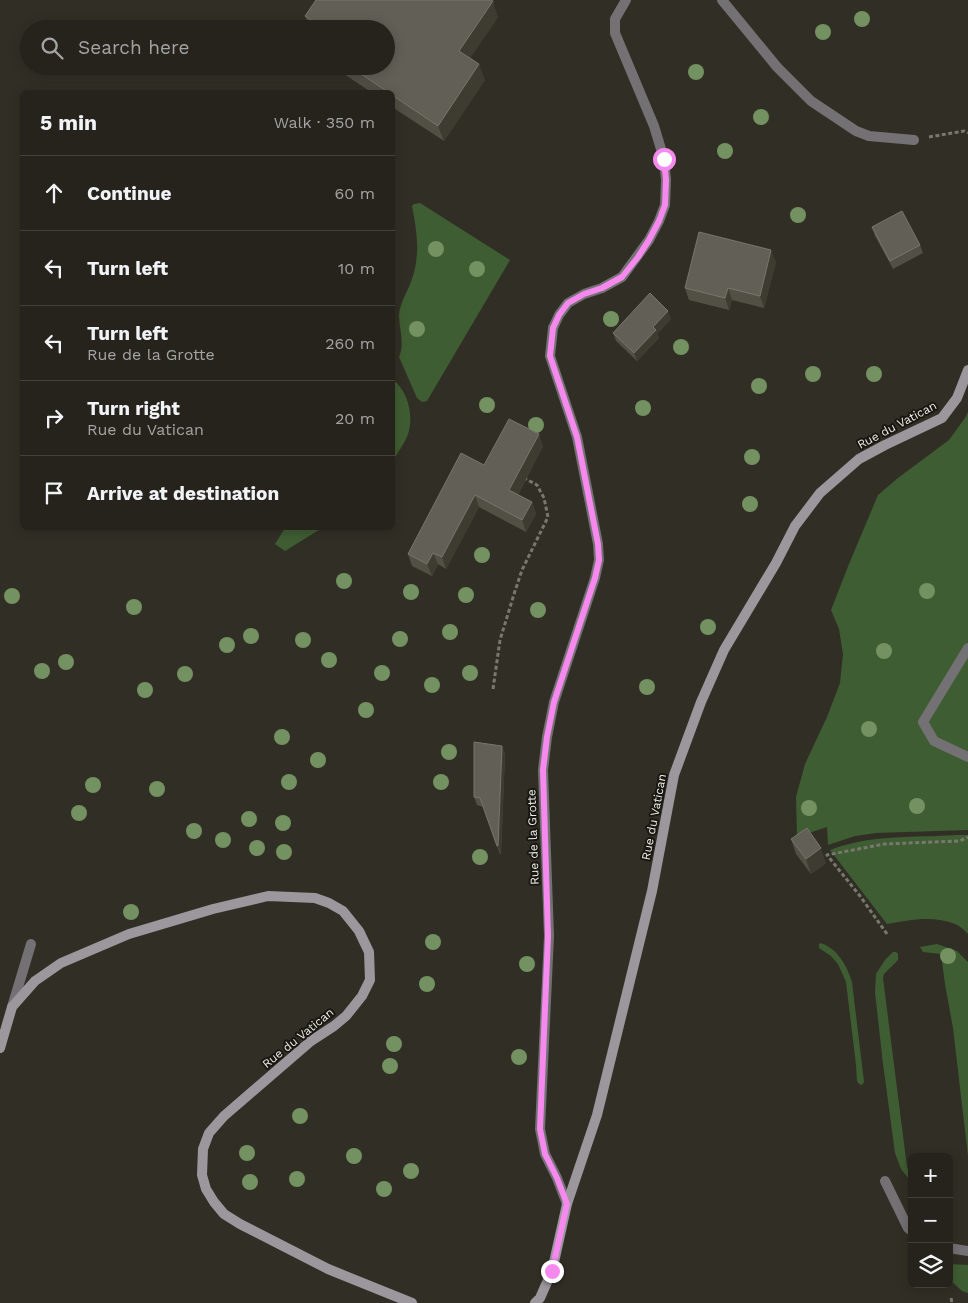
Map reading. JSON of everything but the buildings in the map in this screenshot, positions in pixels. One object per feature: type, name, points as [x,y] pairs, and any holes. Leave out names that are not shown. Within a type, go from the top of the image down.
[{"type":"street","name":"Rue de la Grotte","points":[[567,1204],[545,1154],[540,1129],[548,936],[543,770],[554,702],[595,578],[599,560],[598,544],[577,437],[550,356],[553,328],[559,315],[568,303],[622,277],[649,240],[665,205],[666,180],[664,159],[654,126],[615,33],[615,19],[626,0]]},
{"type":"street","points":[[722,0],[777,68],[811,101],[856,131],[869,136],[914,140]]},
{"type":"street","name":"Rue du Vatican","points":[[535,1303],[540,1298],[552,1271],[567,1204],[597,1115],[652,891],[674,775],[701,702],[724,650],[776,563],[795,526],[820,493],[860,459],[942,418],[950,410],[957,398],[968,370]]},
{"type":"street","points":[[968,648],[923,722],[934,741],[968,757]]},
{"type":"street","name":"Rue du Vatican","points":[[0,1048],[12,1007],[35,981],[61,963],[129,934],[213,909],[268,896],[315,898],[343,911],[359,931],[368,952],[370,980],[362,996],[346,1016],[311,1041],[224,1116],[209,1133],[203,1149],[202,1175],[206,1189],[214,1202],[224,1214],[240,1224],[328,1269],[412,1303]]},
{"type":"street","points":[[12,1007],[31,944]]},
{"type":"street","points":[[885,1180],[908,1228]]},
{"type":"street","points":[[953,1248],[968,1250]]},
{"type":"path","points":[[914,140],[964,131],[968,133]]},
{"type":"path","points":[[492,689],[500,640],[515,591],[522,570],[548,517],[544,498],[538,485],[526,479]]},
{"type":"path","points":[[886,934],[860,896],[827,855],[884,844],[960,841],[968,837]]},
{"type":"path","points":[[951,1298],[952,1303]]},
{"type":"green space","points":[[420,203],[510,260],[427,401],[422,402],[417,398],[399,357],[402,341],[399,315],[414,272],[417,253],[417,235],[412,206]]},
{"type":"green space","points":[[395,382],[403,390],[410,412],[410,427],[407,437],[395,458]]},
{"type":"green space","points":[[968,412],[968,830],[876,833],[855,836],[828,845],[827,827],[797,837],[796,797],[805,764],[827,717],[840,683],[843,654],[839,629],[831,610],[849,564],[878,495],[949,440]]},
{"type":"green space","points":[[284,530],[319,530],[285,551],[275,544]]},
{"type":"green space","points":[[968,835],[968,934],[962,928],[947,921],[930,919],[887,924],[830,850],[861,841],[877,839]]},
{"type":"green space","points":[[821,943],[832,949],[841,959],[852,982],[864,1082],[862,1085],[857,1081],[846,982],[838,964],[831,956],[819,948]]},
{"type":"green space","points":[[937,944],[957,951],[968,962],[968,1156],[953,1028],[941,954],[923,952],[920,947]]},
{"type":"green space","points":[[893,952],[898,954],[898,960],[884,974],[883,978],[908,1178],[901,1169],[895,1153],[875,992],[876,974]]},
{"type":"green space","points":[[953,1264],[968,1265],[968,1293],[962,1291],[953,1283]]},
{"type":"route","points":[[552,1271],[567,1204],[545,1154],[540,1129],[548,936],[543,770],[554,702],[595,578],[599,560],[598,544],[577,437],[550,356],[553,328],[559,315],[568,303],[622,277],[649,240],[665,205],[666,180],[664,159]]}]
